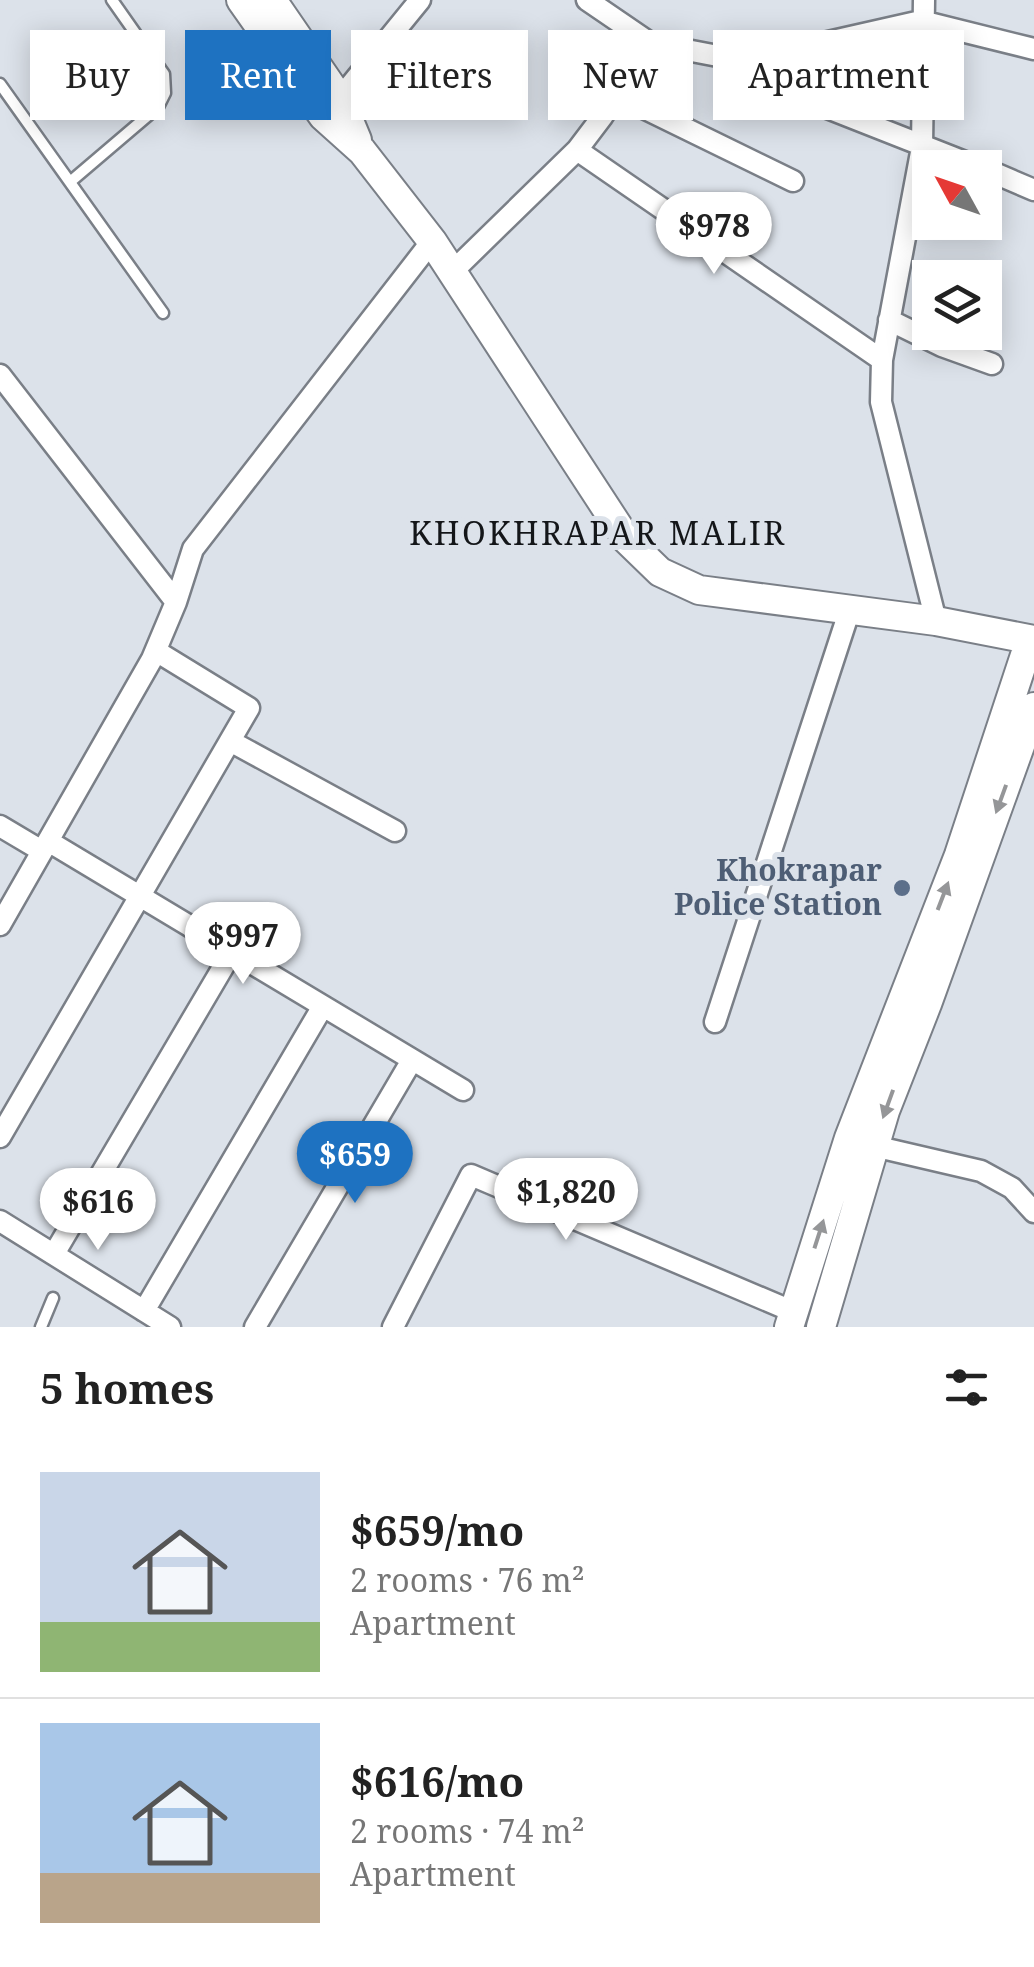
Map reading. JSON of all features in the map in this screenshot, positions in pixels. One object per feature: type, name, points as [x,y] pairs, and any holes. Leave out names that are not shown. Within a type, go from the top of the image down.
[{"type":"street","points":[[241,0],[266,30]]},
{"type":"street","points":[[272,0],[288,30]]},
{"type":"street","points":[[420,0],[331,108],[453,271],[626,540],[660,572],[699,590],[1033,637],[958,855],[938,941]]},
{"type":"street","points":[[587,0],[631,30]]},
{"type":"street","points":[[922,11],[922,147],[882,360],[881,402],[936,622]]},
{"type":"street","points":[[854,30],[922,11],[1034,50]]},
{"type":"street","points":[[453,271],[576,150],[598,120]]},
{"type":"street","points":[[668,120],[793,181]]},
{"type":"street","points":[[856,120],[931,150]]},
{"type":"street","points":[[576,150],[882,360]]},
{"type":"street","points":[[1002,176],[1034,190]]},
{"type":"street","points":[[0,924],[156,651],[193,549],[432,241]]},
{"type":"street","points":[[890,320],[942,346],[992,364]]},
{"type":"street","points":[[0,376],[176,602]]},
{"type":"street","points":[[715,1022],[849,612]]},
{"type":"street","points":[[0,1137],[250,708],[156,651]]},
{"type":"street","points":[[393,1327],[471,1176],[792,1320],[805,1276],[1034,708]]},
{"type":"street","points":[[230,741],[395,831]]},
{"type":"street","points":[[0,826],[140,896],[463,1090]]},
{"type":"street","points":[[54,1254],[232,952]]},
{"type":"street","points":[[144,1310],[324,1006]]},
{"type":"street","points":[[255,1327],[412,1060]]},
{"type":"street","points":[[861,1143],[981,1170],[1012,1188],[1034,1212]]},
{"type":"street","points":[[821,1327],[834,1284],[861,1143]]},
{"type":"street","points":[[0,1221],[170,1327]]},
{"type":"street","points":[[805,1276],[834,1284]]},
{"type":"lane","points":[[70,182],[158,107],[165,92],[164,74],[112,0]]},
{"type":"lane","points":[[0,84],[163,313]]},
{"type":"lane","points":[[40,1327],[53,1298]]},
{"type":"place","name":"Khokrapar Police Station","points":[[902,888]]},
{"type":"district","name":"KHOKHRAPAR MALIR","points":[[598,534]]}]
